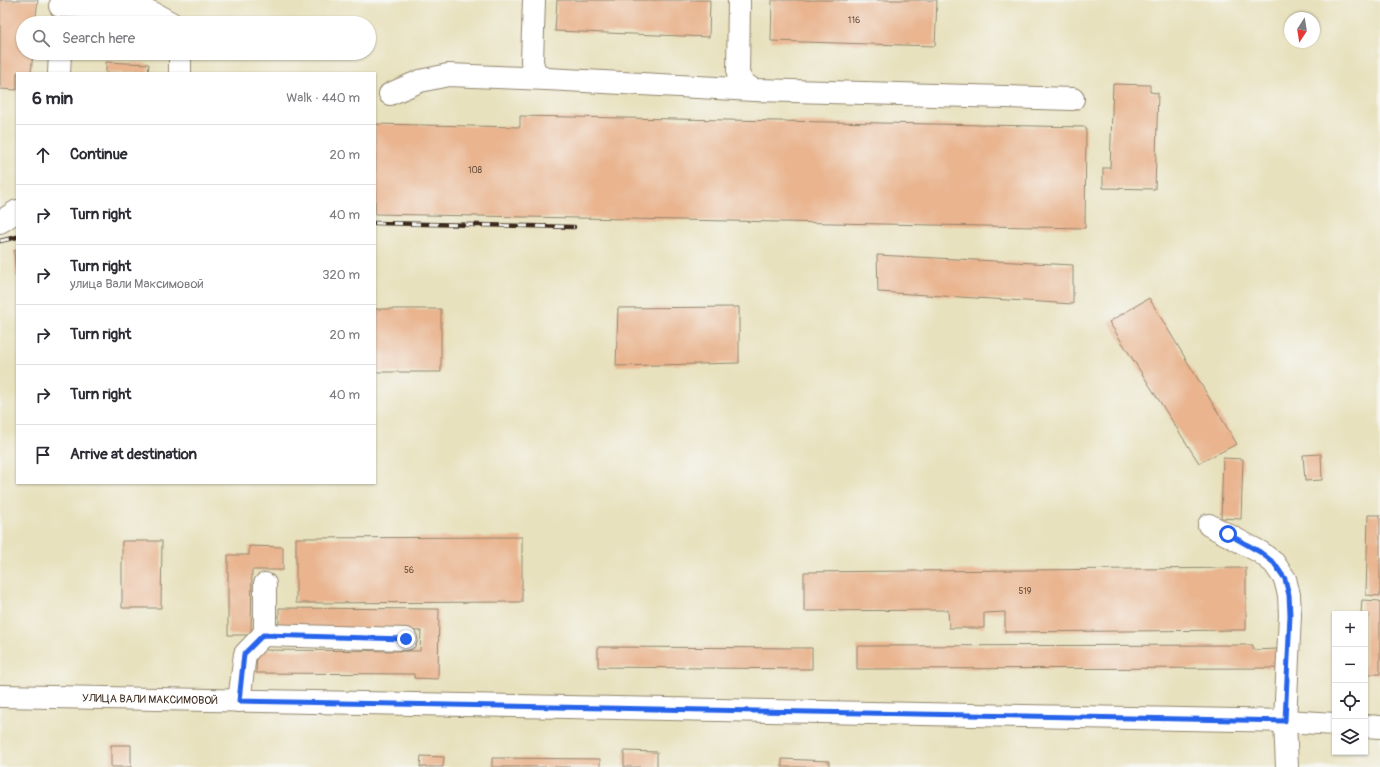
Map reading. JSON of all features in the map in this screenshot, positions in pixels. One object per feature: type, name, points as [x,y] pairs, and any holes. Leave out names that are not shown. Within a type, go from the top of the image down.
[{"type":"street","points":[[534,0],[532,61],[534,70],[539,77],[547,79]]},
{"type":"street","points":[[739,0],[738,74],[743,83],[754,90]]},
{"type":"street","points":[[60,10],[137,9],[151,12],[158,16]]},
{"type":"street","points":[[59,72],[60,60]]},
{"type":"street","points":[[180,60],[180,72]]},
{"type":"street","points":[[390,94],[420,81],[448,75],[754,90],[1073,99]]},
{"type":"street","points":[[0,222],[16,212]]},
{"type":"street","points":[[1209,525],[1260,552],[1274,563],[1285,579],[1289,595],[1290,615],[1285,721],[1287,767]]},
{"type":"street","points":[[239,701],[244,654],[263,635],[265,630],[265,584]]},
{"type":"street","points":[[263,635],[406,639]]},
{"type":"street","name":"УЛИЦА ВАЛИ МАКСИМОВОЙ","points":[[0,696],[1285,721],[1332,724]]},
{"type":"street","points":[[1368,726],[1380,726]]},
{"type":"building","points":[[0,0],[38,0],[36,16],[16,16],[16,60],[32,60],[31,72],[16,72],[16,90],[0,89]]},
{"type":"building","points":[[557,0],[710,0],[709,37],[555,31]]},
{"type":"building","points":[[772,0],[937,0],[935,46],[771,41]]},
{"type":"building","points":[[106,62],[149,64],[148,72],[106,72]]},
{"type":"building","points":[[1113,84],[1150,85],[1150,92],[1158,93],[1155,189],[1103,188],[1103,168],[1110,168]]},
{"type":"building","points":[[520,116],[1086,127],[1085,228],[376,214],[376,124],[520,127]]},
{"type":"building","points":[[16,250],[16,277],[14,251]]},
{"type":"building","points":[[877,255],[1073,265],[1073,304],[878,292]]},
{"type":"building","points":[[1149,298],[1237,444],[1199,463],[1109,322]]},
{"type":"building","points":[[739,307],[739,363],[616,366],[618,308]]},
{"type":"building","points":[[376,309],[441,309],[441,372],[376,372]]},
{"type":"building","points":[[1321,454],[1322,480],[1305,481],[1303,455]]},
{"type":"building","points":[[1223,458],[1243,459],[1241,519],[1221,518]]},
{"type":"building","points":[[1368,515],[1380,515],[1380,596],[1366,595]]},
{"type":"building","points":[[522,537],[522,602],[296,603],[296,538]]},
{"type":"building","points":[[122,541],[162,541],[161,608],[122,608]]},
{"type":"building","points":[[249,546],[283,547],[283,570],[252,570],[251,635],[228,635],[228,555],[249,555]]},
{"type":"building","points":[[1246,568],[1246,630],[1005,632],[1005,612],[984,613],[984,628],[949,628],[948,610],[804,611],[804,572]]},
{"type":"building","points":[[1362,600],[1380,601],[1380,674],[1368,674],[1368,611],[1361,611]]},
{"type":"building","points":[[279,608],[439,609],[438,679],[414,678],[414,674],[256,673],[257,650],[420,651],[421,631],[279,630]]},
{"type":"building","points":[[1253,645],[1253,650],[1277,649],[1277,668],[857,669],[857,646]]},
{"type":"building","points":[[598,647],[812,648],[812,669],[598,667]]},
{"type":"building","points":[[111,745],[131,745],[131,767],[111,767]]},
{"type":"building","points":[[624,751],[657,752],[657,767],[624,767]]},
{"type":"building","points":[[421,756],[444,757],[443,767],[420,767]]},
{"type":"building","points":[[492,758],[600,759],[600,767],[492,767]]},
{"type":"building","points":[[782,759],[829,761],[829,767],[782,767]]},
{"type":"railway","points":[[376,223],[574,227]]},
{"type":"railway","points":[[0,241],[16,237]]},
{"type":"route","points":[[406,639],[263,635],[244,654],[239,701],[1285,721],[1290,615],[1289,595],[1285,579],[1274,563],[1260,552],[1228,534]]}]
